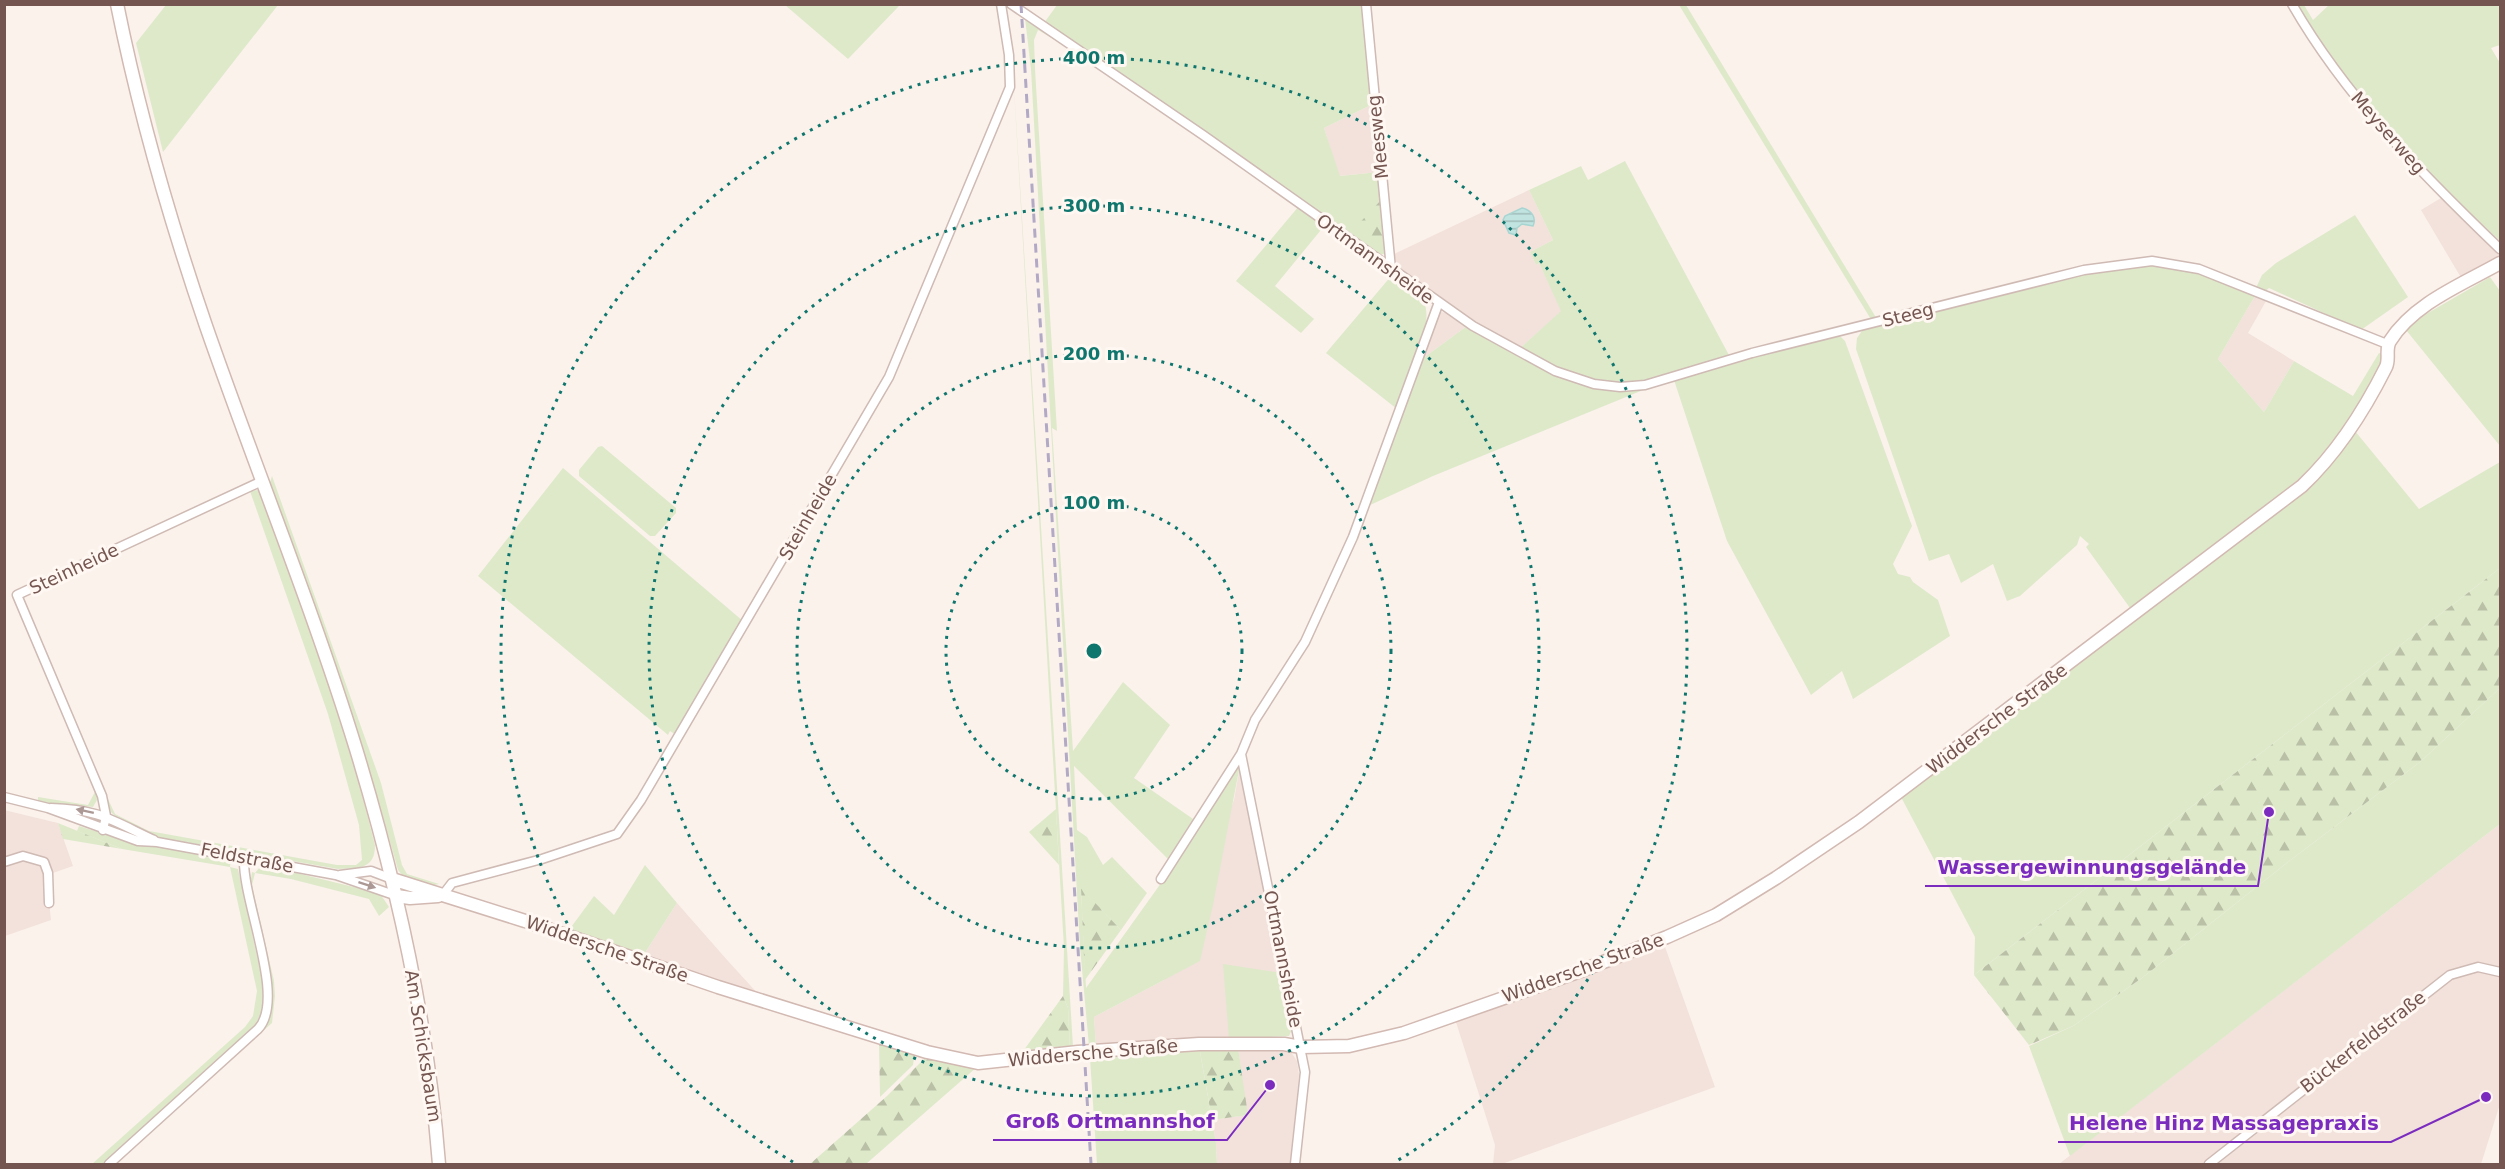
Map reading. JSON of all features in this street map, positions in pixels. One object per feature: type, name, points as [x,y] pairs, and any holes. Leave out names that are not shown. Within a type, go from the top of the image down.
[{"type":"street","name":"Am Schicksbaum","points":[[117,4],[143,118],[205,324],[330,668],[356,749],[397,896],[432,1085],[439,1164]]},
{"type":"street","name":"Steinheide","points":[[442,896],[452,883],[542,859],[617,834],[641,800],[889,377],[1010,87],[1009,55],[1001,4]]},
{"type":"street","name":"Ortmannsheide","points":[[1011,4],[1203,135],[1439,302],[1353,537],[1305,642],[1255,720],[1241,754],[1161,879]]},
{"type":"street","name":"Meesweg","points":[[1366,4],[1391,269]]},
{"type":"street","name":"Meyserweg","points":[[2292,4],[2306,29],[2350,90],[2423,175],[2500,249]]},
{"type":"street","name":"Steeg","points":[[1439,302],[1473,326],[1555,371],[1594,384],[1620,387],[1645,385],[1752,353],[2084,270],[2152,261],[2199,269],[2387,344]]},
{"type":"street","points":[[2387,344],[2401,326],[2436,298],[2500,263]]},
{"type":"street","name":"Widdersche Straße","points":[[392,879],[525,921],[718,987],[927,1052],[975,1062],[1198,1044],[1349,1046],[1404,1033],[1567,975],[1667,937],[1716,915],[1859,822],[2302,486],[2328,461],[2358,419],[2388,364],[2387,344]]},
{"type":"street","name":"Steinheide","points":[[103,830],[106,816],[102,796],[17,595],[262,481]]},
{"type":"street","name":"Ortmannsheide","points":[[1241,754],[1305,1072],[1295,1164]]},
{"type":"street","name":"Feldstraße","points":[[4,797],[48,808],[138,841],[157,842],[336,875],[397,896]]},
{"type":"street","name":"Feldstraße","points":[[48,808],[83,809],[106,816],[157,842]]},
{"type":"street","points":[[4,862],[23,856],[44,862],[48,873],[49,903]]},
{"type":"street","points":[[109,1164],[258,1029],[265,1019],[268,1011],[268,987],[246,887],[244,858]]},
{"type":"street","name":"Feldstraße","points":[[336,875],[372,872],[392,879]]},
{"type":"street","points":[[397,896],[410,898],[442,896]]},
{"type":"street","name":"Bückerfeldstraße","points":[[2209,1164],[2450,975],[2478,967],[2500,972]]},
{"type":"shaded area","points":[[1371,105],[1379,172],[1339,176],[1324,128]]},
{"type":"shaded area","points":[[1529,190],[1553,240],[1530,252],[1536,265],[1539,263],[1562,311],[1519,349],[1495,336],[1398,268],[1394,254]]},
{"type":"shaded area","points":[[2441,198],[2500,256],[2500,259],[2463,281],[2421,210]]},
{"type":"shaded area","points":[[2255,296],[2266,301],[2248,333],[2294,361],[2264,412],[2218,359]]},
{"type":"shaded area","points":[[1440,312],[1449,313],[1467,326],[1422,359],[1435,319]]},
{"type":"shaded area","points":[[1241,760],[1282,973],[1229,1039],[1171,1039],[1096,1046],[1094,1017],[1164,980],[1234,800]]},
{"type":"shaded area","points":[[4,810],[58,823],[73,866],[50,874],[45,860],[23,855],[5,861]]},
{"type":"shaded area","points":[[2500,824],[2500,1104],[2481,1164],[2059,1164]]},
{"type":"shaded area","points":[[23,858],[40,862],[47,883],[51,920],[5,936],[4,864]]},
{"type":"shaded area","points":[[677,903],[728,961],[760,996],[643,956]]},
{"type":"shaded area","points":[[1664,944],[1715,1087],[1502,1164],[1493,1164],[1495,1145],[1455,1019]]},
{"type":"shaded area","points":[[1238,1047],[1289,1049],[1297,1061],[1299,1075],[1290,1164],[1217,1164],[1212,1120],[1247,1115]]},
{"type":"green space","points":[[166,5],[278,5],[163,152],[136,43]]},
{"type":"green space","points":[[785,5],[900,5],[848,59]]},
{"type":"green space","points":[[1057,5],[1363,5],[1371,105],[1324,128],[1340,176],[1379,172],[1382,199],[1379,255],[1044,23]]},
{"type":"green space","points":[[1679,5],[1686,5],[1877,319],[1872,321]]},
{"type":"green space","points":[[2295,5],[2304,5],[2313,20],[2329,5],[2500,5],[2500,45],[2491,48],[2500,63],[2500,241],[2421,168],[2352,87]]},
{"type":"green space","points":[[1025,18],[1077,53],[1038,30],[1034,40],[1035,69],[1057,431],[1052,428],[1073,751],[1123,682],[1170,725],[1134,778],[1196,821],[1170,861],[1074,766],[1077,830],[1087,837],[1103,865],[1112,857],[1147,893],[1121,930],[1081,889],[1086,988],[1174,865],[1241,760],[1200,961],[1094,1017],[1096,1046],[1089,1046],[1080,947],[1031,69]]},
{"type":"green space","points":[[1013,71],[1073,1047],[1070,1048],[1068,1008],[1063,996],[1064,948]]},
{"type":"green space","points":[[1625,161],[1730,357],[1661,379],[1618,384],[1580,377],[1519,349],[1561,311],[1539,263],[1536,265],[1530,252],[1553,240],[1529,190],[1581,166],[1588,180]]},
{"type":"green space","points":[[1382,199],[1387,248],[1384,254],[1379,255],[1350,233]]},
{"type":"green space","points":[[1299,206],[1325,225],[1275,286],[1314,319],[1301,333],[1236,281]]},
{"type":"green space","points":[[2355,215],[2408,297],[2361,330],[2269,288],[2262,294],[2255,290],[2262,275],[2276,263]]},
{"type":"green space","points":[[2152,265],[2195,271],[2255,296],[2218,359],[2264,412],[2294,361],[2353,396],[2379,353],[2386,356],[2343,433],[2312,468],[2269,504],[2130,608],[2086,547],[2089,544],[2080,536],[2077,545],[2020,596],[2007,601],[1993,564],[1961,583],[1949,554],[1929,561],[1856,349],[1857,338],[1864,328],[2083,274]]},
{"type":"green space","points":[[1392,275],[1416,291],[1426,308],[1424,337],[1414,369],[1397,409],[1326,353]]},
{"type":"green space","points":[[2490,277],[2500,291],[2500,446],[2406,330],[2421,317]]},
{"type":"green space","points":[[1467,326],[1561,377],[1648,388],[1433,476],[1368,506],[1422,359]]},
{"type":"green space","points":[[1839,335],[1845,341],[1912,526],[1893,564],[1898,574],[1910,577],[1913,582],[1938,600],[1950,636],[1853,699],[1842,671],[1811,695],[1727,541],[1674,380]]},
{"type":"green space","points":[[2355,431],[2419,509],[2500,462],[2500,568],[1974,975],[1975,937],[1901,797],[2300,494],[2339,455]]},
{"type":"green space","points":[[602,446],[676,508],[676,513],[655,536],[650,536],[579,476],[579,470],[598,447]]},
{"type":"green space","points":[[563,468],[743,621],[676,735],[670,731],[668,735],[478,576]]},
{"type":"green space","points":[[272,476],[381,783],[402,865],[407,874],[439,884],[417,883],[406,878],[398,870],[354,724],[270,483]]},
{"type":"green space","points":[[259,490],[263,495],[341,713],[375,845],[372,859],[358,868],[338,869],[156,837],[119,820],[111,812],[99,784],[115,814],[149,831],[337,865],[356,865],[362,860],[359,825],[328,714],[250,491]]},
{"type":"green space","points":[[2500,568],[2500,688],[2420,762],[2288,862],[2142,978],[2073,1026],[2029,1045],[1974,975]]},
{"type":"green space","points":[[2500,688],[2500,824],[2070,1156],[2029,1046],[2073,1026],[2142,978],[2288,862],[2420,762]]},
{"type":"green space","points":[[96,790],[97,800],[93,807],[38,802],[38,797],[88,805]]},
{"type":"green space","points":[[1056,809],[1059,865],[1029,832]]},
{"type":"green space","points":[[58,823],[122,849],[63,839]]},
{"type":"green space","points":[[79,826],[127,841],[231,858],[230,867],[122,849],[77,831]]},
{"type":"green space","points":[[645,865],[677,903],[643,956],[569,930],[594,896],[614,915]]},
{"type":"green space","points":[[268,866],[366,890],[381,895],[389,907],[379,916],[369,899],[291,879],[255,873],[260,867]]},
{"type":"green space","points":[[230,867],[238,869],[264,988],[261,1014],[251,1032],[103,1164],[92,1164],[245,1027],[253,1016],[257,991]]},
{"type":"green space","points":[[252,872],[255,873],[252,885],[274,981],[272,1023],[114,1164],[261,1031],[269,1020],[273,989],[250,885]]},
{"type":"green space","points":[[1081,888],[1121,930],[1085,980]]},
{"type":"green space","points":[[1223,964],[1282,973],[1293,1027],[1289,1036],[1229,1039]]},
{"type":"green space","points":[[1063,996],[1068,1008],[1070,1048],[1021,1054]]},
{"type":"green space","points":[[879,1042],[915,1051],[913,1065],[880,1097]]},
{"type":"green space","points":[[1199,1046],[1216,1143],[1217,1164],[1097,1164],[1090,1058],[1122,1052]]},
{"type":"green space","points":[[1199,1046],[1238,1047],[1248,1115],[1212,1120]]},
{"type":"green space","points":[[929,1054],[977,1067],[866,1164],[810,1164],[887,1096]]},
{"type":"water","points":[[1522,208],[1532,214],[1533,226],[1522,224],[1517,228],[1516,235],[1509,233],[1503,220],[1505,216]]},
{"type":"railway","points":[[1021,4],[1091,1164]]},
{"type":"place","name":"Wassergewinnungsgelände","points":[[2269,812]]},
{"type":"place","name":"Groß Ortmannshof","points":[[1270,1085]]},
{"type":"place","name":"Helene Hinz Massagepraxis","points":[[2486,1097]]}]
